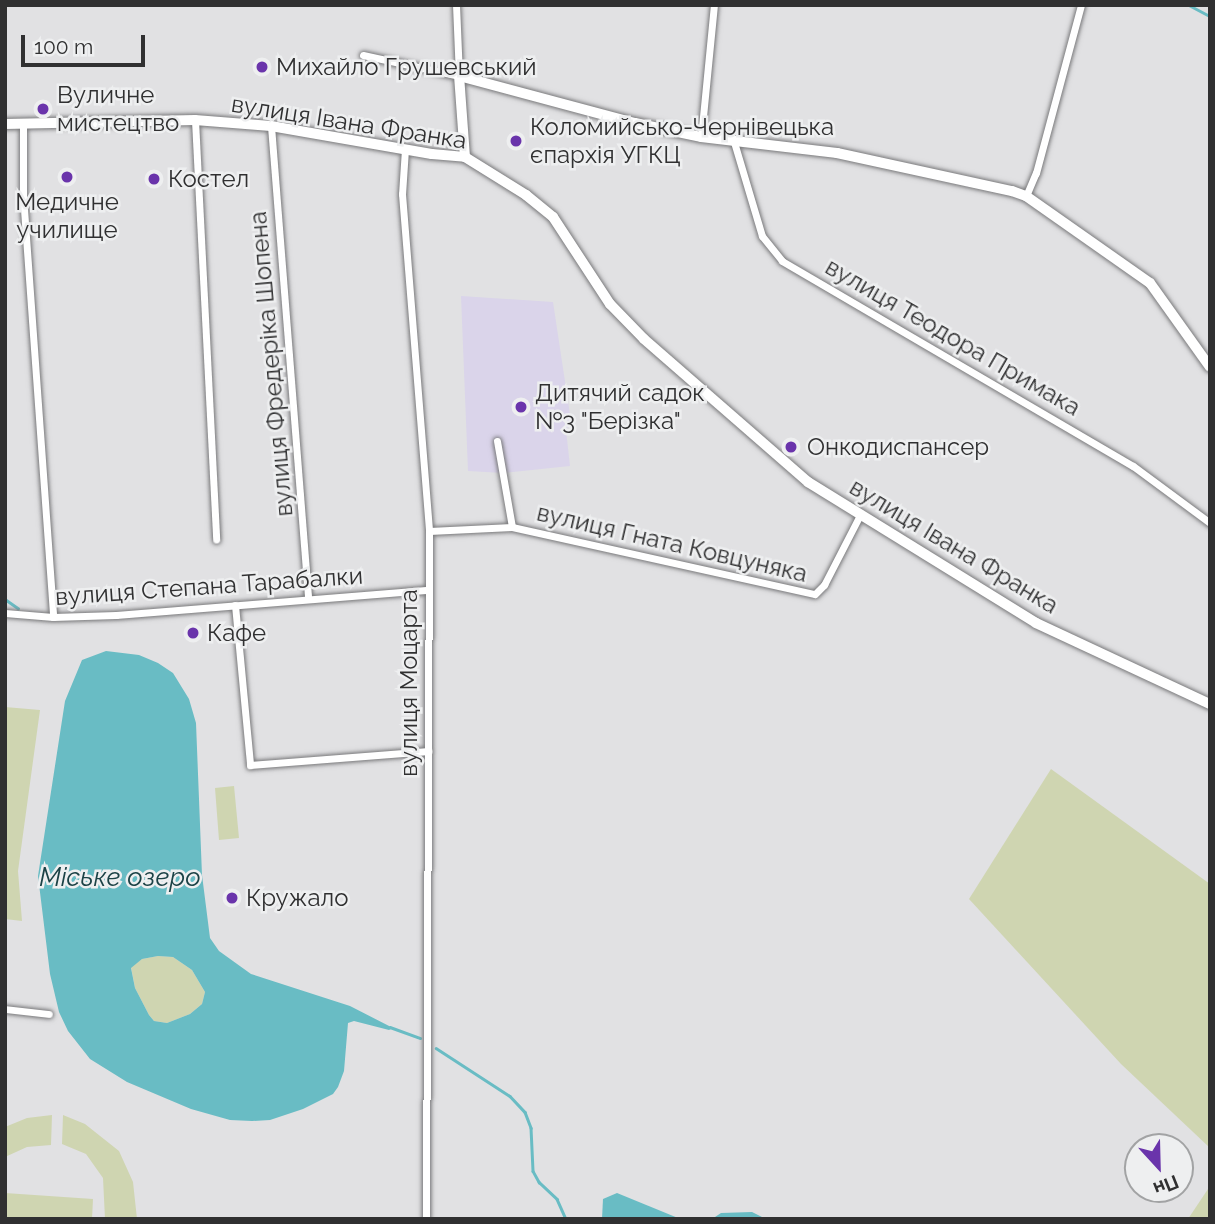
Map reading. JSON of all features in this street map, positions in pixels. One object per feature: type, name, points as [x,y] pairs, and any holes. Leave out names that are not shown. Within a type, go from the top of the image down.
[{"type":"street","points":[[456,5],[465,157]]},
{"type":"street","points":[[701,137],[714,5]]},
{"type":"street","points":[[1026,196],[1036,173],[1081,5]]},
{"type":"street","points":[[363,55],[459,76],[635,123],[734,142],[837,153],[1026,196],[1150,283],[1210,367]]},
{"type":"street","points":[[195,120],[216,539]]},
{"type":"street","name":"вулиця Івана Франка","points":[[5,124],[195,120],[271,126],[465,157],[544,209],[566,233],[604,296],[644,339],[802,478],[1035,623],[1210,704]]},
{"type":"street","points":[[23,125],[23,195],[53,617]]},
{"type":"street","name":"вулиця Фредеріка Шопена","points":[[271,126],[308,599]]},
{"type":"street","name":"вулиця Теодора Примака","points":[[734,142],[762,236],[782,261],[1133,466],[1210,523]]},
{"type":"street","name":"вулиця Моцарта","points":[[405,149],[402,194],[429,531],[426,1219]]},
{"type":"street","points":[[498,441],[512,527]]},
{"type":"street","name":"вулиця Гната Ковцуняка","points":[[429,531],[512,527],[815,594],[824,585],[860,515]]},
{"type":"street","name":"вулиця Степана Тарабалки","points":[[6,614],[53,617],[127,615],[429,590]]},
{"type":"street","points":[[235,605],[250,765],[428,751]]},
{"type":"street","points":[[5,1009],[49,1014]]},
{"type":"shaded area","points":[[461,296],[553,302],[571,421],[566,430],[570,466],[503,473],[468,471]]},
{"type":"green space","points":[[5,707],[40,710],[18,871],[22,921],[5,919]]},
{"type":"green space","points":[[1051,769],[1210,884],[1210,1148],[1121,1064],[969,899]]},
{"type":"green space","points":[[234,786],[239,838],[219,840],[215,788]]},
{"type":"green space","points":[[173,957],[192,970],[205,992],[202,1004],[190,1014],[167,1023],[154,1021],[149,1015],[135,988],[131,967],[142,959]]},
{"type":"green space","points":[[52,1115],[51,1145],[27,1147],[5,1157],[5,1127],[27,1118]]},
{"type":"green space","points":[[63,1115],[85,1124],[119,1151],[133,1182],[137,1219],[105,1219],[103,1178],[86,1154],[62,1144]]},
{"type":"green space","points":[[1210,1186],[1210,1219],[1188,1219]]},
{"type":"green space","points":[[5,1193],[93,1199],[92,1219],[5,1219]]},
{"type":"water","name":"Міське озеро","points":[[106,651],[139,655],[173,673],[189,699],[196,723],[202,875],[210,938],[219,951],[251,974],[350,1006],[393,1028],[389,1030],[354,1021],[348,1023],[344,1071],[333,1094],[303,1109],[270,1120],[230,1120],[191,1109],[127,1082],[90,1059],[68,1031],[59,1012],[50,974],[38,876],[65,701],[82,660]],"holes":[[[173,957],[192,970],[205,992],[202,1004],[190,1014],[167,1023],[154,1021],[135,988],[131,968],[142,959]]]},
{"type":"water","points":[[617,1193],[679,1219],[602,1219],[603,1199]]},
{"type":"water","points":[[752,1212],[766,1219],[712,1219],[721,1213]]},
{"type":"waterway","points":[[1189,5],[1210,16]]},
{"type":"waterway","points":[[5,599],[18,608]]},
{"type":"waterway","points":[[390,1027],[420,1038]]},
{"type":"waterway","points":[[436,1048],[510,1096],[525,1112],[531,1128],[533,1171],[539,1182],[557,1199],[566,1219]]},
{"type":"place","name":"Михайло Грушевський","points":[[262,67]]},
{"type":"place","name":"Вуличне мистецтво","points":[[43,109]]},
{"type":"place","name":"Коломийсько-Чернівецька єпархія УГКЦ","points":[[516,141]]},
{"type":"place","name":"Медичне училище","points":[[67,177]]},
{"type":"place","name":"Костел","points":[[154,179]]},
{"type":"place","name":"Дитячий садок №3 \"Берізка\"","points":[[521,407]]},
{"type":"place","name":"Онкодиспансер","points":[[791,447]]},
{"type":"place","name":"Кафе","points":[[193,633]]},
{"type":"place","name":"Кружало","points":[[232,898]]}]
